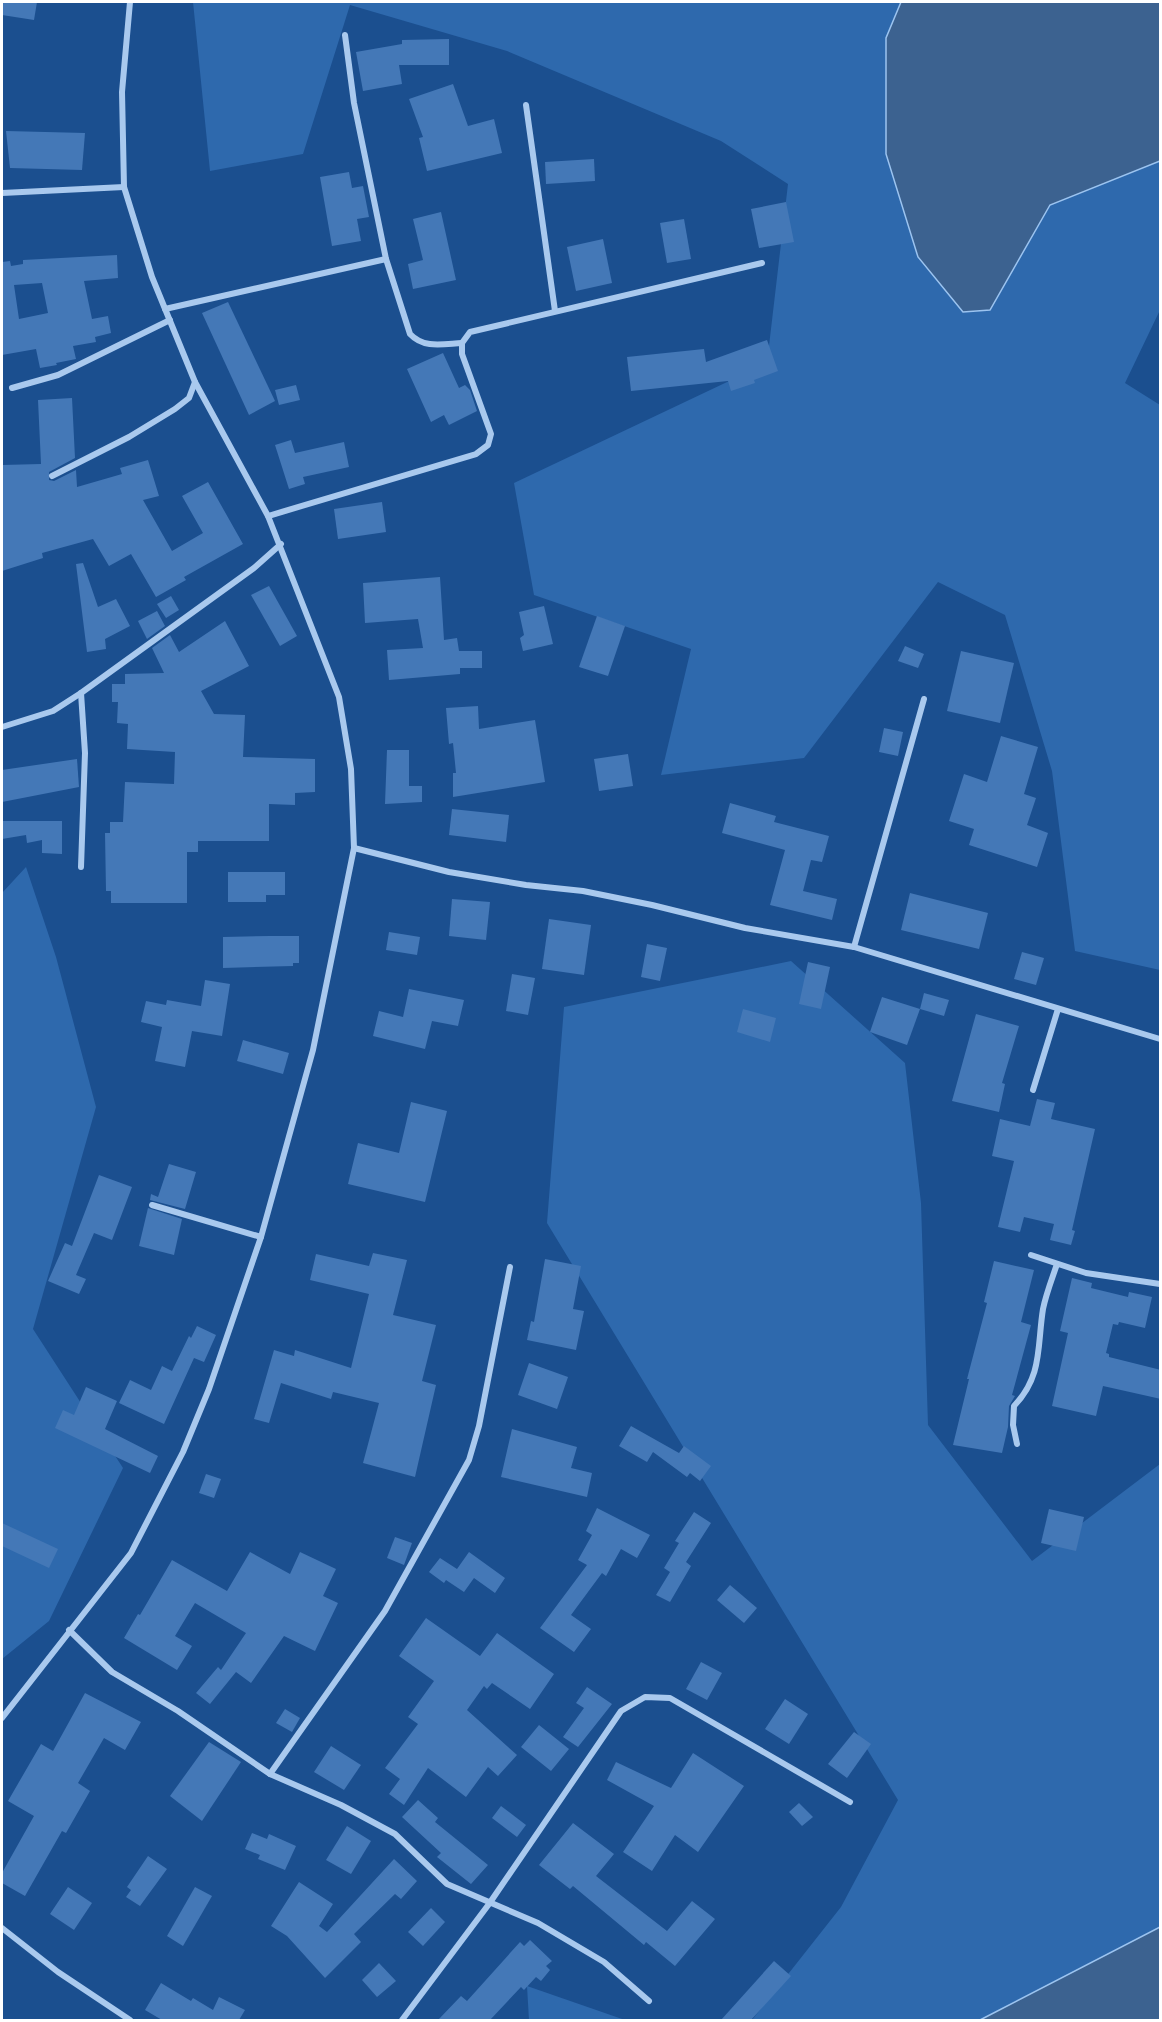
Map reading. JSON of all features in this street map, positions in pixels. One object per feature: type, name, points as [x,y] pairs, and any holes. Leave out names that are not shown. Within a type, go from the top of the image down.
[{"type":"street","points":[[2,1718],[131,1552],[183,1452],[209,1389],[261,1237],[313,1050],[354,848],[351,769],[339,698],[281,544],[195,382],[152,277],[124,187],[122,92],[130,2]]},
{"type":"street","points":[[345,35],[354,103],[386,259],[410,334],[418,342],[430,345],[462,343]]},
{"type":"street","points":[[526,105],[555,311]]},
{"type":"street","points":[[2,193],[124,187]]},
{"type":"street","points":[[165,309],[386,259]]},
{"type":"street","points":[[268,516],[476,454],[488,445],[491,434],[462,354],[462,343],[470,332],[762,263]]},
{"type":"street","points":[[12,388],[58,375],[170,320]]},
{"type":"street","points":[[52,476],[129,437],[175,409],[189,398],[195,382]]},
{"type":"street","points":[[2,727],[53,711],[81,693],[254,568],[281,544]]},
{"type":"street","points":[[81,693],[85,753],[81,867]]},
{"type":"street","points":[[854,946],[924,699]]},
{"type":"street","points":[[354,848],[449,872],[583,891],[652,904],[745,928],[854,946],[1161,1039]]},
{"type":"street","points":[[1033,1090],[1058,1009]]},
{"type":"street","points":[[152,1205],[261,1237]]},
{"type":"street","points":[[1031,1255],[1086,1273],[1161,1284]]},
{"type":"street","points":[[1017,1444],[1013,1425],[1014,1406],[1024,1395],[1033,1378],[1042,1345],[1043,1309],[1057,1264]]},
{"type":"street","points":[[270,1774],[385,1611],[469,1460],[510,1267]]},
{"type":"street","points":[[69,1630],[112,1672],[178,1711],[270,1774],[341,1805],[395,1834],[447,1884],[489,1904],[538,1923],[604,1962],[649,2001]]},
{"type":"street","points":[[402,2020],[489,1904],[621,1711],[645,1697],[670,1698],[850,1802]]},
{"type":"street","points":[[2,1928],[58,1972],[130,2020]]},
{"type":"shaded area","points":[[193,2],[901,2],[886,38],[990,310],[1050,205],[1160,161],[1160,310],[1125,383],[1160,405],[1160,970],[1075,951],[1052,771],[1005,615],[938,582],[804,758],[661,775],[691,649],[534,595],[514,483],[767,363],[788,184],[721,141],[507,51],[350,5],[303,154],[210,171]]},
{"type":"shaded area","points":[[901,2],[1160,2],[1160,161],[1050,205],[990,310],[963,312],[918,257],[886,154],[886,38]]},
{"type":"shaded area","points":[[26,867],[56,957],[96,1107],[33,1329],[123,1468],[49,1621],[2,1659],[2,893]]},
{"type":"shaded area","points":[[791,961],[905,1063],[921,1203],[928,1425],[1032,1561],[1160,1464],[1160,1927],[980,2020],[752,2020],[841,1907],[898,1800],[547,1223],[564,1007]]},
{"type":"shaded area","points":[[1160,1927],[1160,2020],[980,2020]]},
{"type":"shaded area","points":[[527,1986],[625,2020],[529,2020]]},
{"type":"building","points":[[2,2],[37,2],[34,20],[2,15]]},
{"type":"building","points":[[449,39],[449,65],[399,65],[402,84],[363,91],[356,52],[402,44],[402,40]]},
{"type":"building","points":[[453,84],[468,126],[494,119],[502,153],[427,171],[419,138],[423,137],[409,99]]},
{"type":"building","points":[[6,131],[85,133],[82,170],[10,168]]},
{"type":"building","points":[[594,159],[595,181],[546,184],[545,162]]},
{"type":"building","points":[[349,172],[352,188],[363,186],[369,217],[357,219],[361,241],[332,246],[320,177]]},
{"type":"building","points":[[786,202],[794,242],[759,248],[751,209]]},
{"type":"building","points":[[441,212],[456,280],[413,289],[408,264],[423,260],[413,219]]},
{"type":"building","points":[[684,219],[691,259],[667,263],[660,223]]},
{"type":"building","points":[[603,239],[612,283],[576,291],[567,247]]},
{"type":"building","points":[[117,255],[118,278],[84,281],[92,319],[108,316],[111,333],[95,337],[96,342],[73,346],[76,359],[56,363],[57,365],[40,368],[36,349],[2,355],[2,262],[10,261],[11,266],[23,264],[23,260]],"holes":[[[42,283],[48,313],[19,319],[14,285]]]},
{"type":"building","points":[[228,302],[275,401],[249,415],[202,313]]},
{"type":"building","points":[[767,340],[778,371],[754,380],[755,383],[731,391],[728,381],[631,391],[627,357],[704,349],[706,362]]},
{"type":"building","points":[[443,353],[459,388],[465,385],[470,390],[477,411],[449,425],[444,415],[431,422],[407,369]]},
{"type":"building","points":[[296,385],[300,400],[279,405],[275,390]]},
{"type":"building","points":[[72,398],[75,458],[49,472],[49,480],[54,481],[76,470],[77,487],[122,474],[120,468],[148,460],[159,496],[143,500],[172,551],[203,533],[182,496],[208,482],[243,544],[184,577],[186,580],[156,597],[131,554],[109,566],[93,539],[42,553],[43,558],[2,571],[2,465],[41,464],[38,400]]},
{"type":"building","points":[[291,440],[295,453],[344,442],[349,467],[303,477],[305,484],[289,489],[275,445]]},
{"type":"building","points":[[382,502],[386,532],[338,539],[334,509]]},
{"type":"building","points":[[83,563],[98,607],[116,599],[130,626],[105,639],[106,649],[87,652],[76,564]]},
{"type":"building","points":[[440,577],[444,640],[457,638],[459,651],[482,651],[482,668],[460,668],[460,674],[389,680],[387,650],[423,648],[418,619],[365,623],[363,583]]},
{"type":"building","points":[[269,586],[297,636],[280,646],[251,595]]},
{"type":"building","points":[[171,596],[179,610],[166,618],[157,604]]},
{"type":"building","points":[[544,606],[553,644],[523,651],[520,638],[524,635],[519,612]]},
{"type":"building","points":[[157,611],[165,626],[147,639],[138,621]]},
{"type":"building","points":[[597,616],[625,626],[608,676],[579,667]]},
{"type":"building","points":[[225,621],[249,666],[201,691],[214,714],[245,715],[243,757],[315,759],[315,792],[295,793],[295,805],[269,804],[269,841],[198,841],[198,852],[187,852],[187,903],[111,903],[111,891],[106,891],[105,833],[110,833],[110,822],[123,822],[125,782],[174,784],[175,752],[127,749],[128,724],[117,723],[118,702],[112,702],[112,684],[125,684],[125,674],[164,673],[152,648],[170,635],[179,652]]},
{"type":"building","points":[[905,646],[924,654],[918,668],[898,661]]},
{"type":"building","points":[[961,651],[1014,663],[1000,723],[947,711]]},
{"type":"building","points":[[478,706],[479,729],[535,720],[545,782],[453,797],[453,773],[456,773],[453,743],[449,744],[446,708]]},
{"type":"building","points":[[884,728],[903,732],[898,756],[879,752]]},
{"type":"building","points":[[1001,736],[1038,747],[1024,794],[1036,798],[1027,825],[1048,833],[1037,867],[969,845],[974,829],[949,821],[964,774],[987,782]]},
{"type":"building","points":[[387,750],[409,750],[409,786],[422,786],[422,802],[385,804]]},
{"type":"building","points":[[628,754],[633,786],[599,791],[594,759]]},
{"type":"building","points":[[77,759],[79,787],[2,802],[2,770]]},
{"type":"building","points":[[730,803],[776,816],[774,822],[829,836],[822,862],[811,860],[803,891],[837,899],[832,920],[770,905],[785,850],[722,833]]},
{"type":"building","points":[[452,809],[509,815],[506,842],[449,835]]},
{"type":"building","points":[[2,821],[62,821],[62,854],[42,853],[42,840],[27,843],[26,835],[2,839]]},
{"type":"building","points":[[228,872],[285,872],[285,895],[266,895],[266,902],[228,902]]},
{"type":"building","points":[[910,893],[988,913],[979,949],[901,930]]},
{"type":"building","points":[[452,899],[490,902],[486,940],[449,936]]},
{"type":"building","points":[[549,919],[591,925],[584,975],[542,969]]},
{"type":"building","points":[[389,932],[420,937],[417,955],[386,950]]},
{"type":"building","points":[[299,936],[299,963],[293,963],[293,966],[223,968],[223,937]]},
{"type":"building","points":[[647,944],[667,948],[660,981],[641,977]]},
{"type":"building","points":[[1022,952],[1044,958],[1036,985],[1014,979]]},
{"type":"building","points":[[808,962],[830,967],[821,1009],[799,1004]]},
{"type":"building","points":[[512,974],[535,978],[528,1015],[506,1011]]},
{"type":"building","points":[[205,980],[230,984],[222,1036],[192,1031],[185,1067],[155,1061],[162,1027],[141,1022],[146,1001],[166,1005],[167,1000],[201,1006]]},
{"type":"building","points":[[409,989],[464,1000],[458,1026],[432,1021],[425,1049],[373,1036],[379,1011],[403,1017]]},
{"type":"building","points":[[924,993],[949,1000],[944,1016],[920,1009]]},
{"type":"building","points":[[882,997],[920,1009],[907,1045],[870,1032]]},
{"type":"building","points":[[743,1009],[776,1018],[770,1042],[737,1032]]},
{"type":"building","points":[[976,1014],[1019,1026],[1002,1083],[1005,1084],[999,1112],[952,1101]]},
{"type":"building","points":[[243,1040],[289,1053],[283,1074],[237,1061]]},
{"type":"building","points":[[1037,1099],[1055,1103],[1051,1119],[1095,1129],[1072,1230],[1075,1231],[1071,1245],[1050,1240],[1054,1224],[1024,1217],[1020,1232],[998,1227],[1014,1161],[992,1156],[1000,1119],[1030,1126]]},
{"type":"building","points":[[411,1102],[447,1111],[425,1202],[348,1184],[358,1143],[399,1153]]},
{"type":"building","points":[[169,1164],[196,1172],[185,1209],[150,1200],[151,1194],[158,1197]]},
{"type":"building","points":[[99,1175],[132,1187],[112,1240],[94,1233],[76,1275],[86,1279],[79,1294],[48,1281],[65,1243],[72,1246]]},
{"type":"building","points":[[148,1208],[182,1219],[174,1255],[139,1246]]},
{"type":"building","points":[[373,1253],[407,1260],[393,1315],[436,1325],[422,1381],[436,1385],[415,1477],[363,1463],[379,1403],[333,1392],[331,1399],[281,1383],[269,1423],[254,1419],[274,1350],[294,1356],[295,1350],[351,1368],[369,1294],[310,1280],[316,1254],[369,1266]]},
{"type":"building","points":[[545,1259],[581,1266],[573,1309],[584,1311],[576,1350],[527,1340],[531,1321],[534,1322]]},
{"type":"building","points":[[994,1261],[1034,1270],[1021,1322],[1031,1325],[1012,1395],[1015,1396],[1009,1406],[1008,1427],[1002,1453],[953,1445],[987,1303],[984,1302]]},
{"type":"building","points":[[1072,1278],[1092,1283],[1091,1288],[1128,1297],[1129,1292],[1152,1297],[1145,1328],[1119,1322],[1118,1325],[1113,1324],[1106,1353],[1109,1357],[1161,1370],[1161,1399],[1103,1386],[1096,1416],[1052,1406],[1068,1333],[1060,1331]]},
{"type":"building","points":[[197,1326],[216,1335],[204,1362],[194,1358],[164,1424],[119,1403],[130,1380],[151,1390],[162,1366],[172,1371],[189,1336],[191,1338]]},
{"type":"building","points":[[529,1363],[568,1377],[557,1409],[518,1395]]},
{"type":"building","points":[[86,1387],[117,1401],[105,1429],[158,1456],[150,1473],[55,1428],[63,1410],[74,1415]]},
{"type":"building","points":[[631,1426],[679,1453],[684,1446],[711,1466],[700,1481],[690,1473],[687,1477],[653,1452],[647,1462],[619,1446]]},
{"type":"building","points":[[512,1429],[577,1447],[571,1468],[592,1473],[587,1497],[501,1477]]},
{"type":"building","points":[[206,1474],[221,1479],[214,1498],[199,1493]]},
{"type":"building","points":[[597,1508],[650,1535],[637,1558],[621,1549],[606,1576],[602,1573],[571,1615],[591,1629],[574,1652],[540,1628],[587,1565],[578,1560],[592,1535],[586,1531]]},
{"type":"building","points":[[1049,1509],[1084,1517],[1076,1551],[1041,1543]]},
{"type":"building","points":[[694,1512],[711,1523],[686,1562],[691,1566],[670,1602],[656,1595],[670,1572],[664,1568],[679,1543],[675,1541]]},
{"type":"building","points":[[2,1523],[58,1549],[49,1568],[2,1546]]},
{"type":"building","points":[[395,1537],[412,1543],[404,1565],[387,1558]]},
{"type":"building","points":[[250,1552],[290,1574],[300,1552],[336,1569],[323,1596],[338,1603],[315,1651],[284,1636],[251,1683],[236,1672],[210,1704],[196,1693],[218,1667],[221,1670],[246,1633],[195,1603],[175,1636],[192,1646],[177,1670],[124,1638],[172,1560],[227,1591]]},
{"type":"building","points":[[469,1552],[505,1578],[495,1593],[474,1578],[464,1592],[446,1580],[444,1583],[429,1572],[440,1558],[457,1569]]},
{"type":"building","points":[[730,1585],[757,1608],[744,1623],[717,1600]]},
{"type":"building","points":[[426,1618],[480,1656],[497,1633],[554,1674],[530,1709],[492,1683],[487,1689],[484,1686],[467,1710],[517,1755],[498,1776],[488,1767],[466,1797],[428,1768],[404,1805],[389,1794],[400,1779],[385,1768],[418,1724],[408,1717],[434,1681],[399,1656]]},
{"type":"building","points":[[701,1662],[722,1673],[707,1700],[686,1689]]},
{"type":"building","points":[[587,1687],[612,1704],[578,1747],[563,1737],[584,1708],[576,1703]]},
{"type":"building","points":[[85,1693],[141,1722],[125,1750],[104,1738],[78,1783],[90,1791],[66,1833],[62,1831],[25,1896],[2,1883],[2,1873],[34,1816],[8,1801],[41,1744],[53,1751]]},
{"type":"building","points":[[785,1699],[808,1714],[789,1744],[765,1729]]},
{"type":"building","points":[[285,1709],[300,1718],[292,1732],[276,1723]]},
{"type":"building","points":[[539,1725],[569,1749],[551,1771],[521,1747]]},
{"type":"building","points":[[854,1732],[871,1744],[847,1778],[828,1764]]},
{"type":"building","points":[[209,1742],[241,1762],[202,1821],[170,1796]]},
{"type":"building","points":[[331,1746],[361,1765],[344,1790],[314,1772]]},
{"type":"building","points":[[693,1753],[744,1786],[698,1852],[675,1835],[652,1871],[623,1852],[654,1806],[607,1780],[616,1762],[671,1788]]},
{"type":"building","points":[[418,1800],[438,1818],[435,1822],[488,1865],[471,1884],[437,1857],[441,1853],[402,1817]]},
{"type":"building","points":[[799,1803],[813,1817],[802,1826],[789,1812]]},
{"type":"building","points":[[501,1806],[526,1825],[517,1837],[492,1818]]},
{"type":"building","points":[[573,1823],[614,1854],[596,1876],[667,1931],[692,1901],[715,1919],[675,1966],[646,1942],[644,1945],[573,1886],[570,1889],[539,1865]]},
{"type":"building","points":[[347,1826],[371,1841],[351,1874],[326,1860]]},
{"type":"building","points":[[252,1833],[267,1839],[269,1834],[296,1846],[285,1870],[258,1859],[260,1855],[245,1849]]},
{"type":"building","points":[[148,1856],[167,1869],[140,1906],[126,1897],[131,1890],[127,1887]]},
{"type":"building","points":[[394,1859],[417,1881],[401,1899],[395,1894],[354,1934],[361,1942],[325,1978],[287,1936],[271,1926],[299,1882],[333,1904],[319,1926],[327,1932]]},
{"type":"building","points":[[68,1887],[92,1903],[74,1930],[50,1914]]},
{"type":"building","points":[[195,1887],[212,1896],[183,1946],[167,1936]]},
{"type":"building","points":[[431,1908],[445,1922],[423,1946],[408,1932]]},
{"type":"building","points":[[530,1940],[552,1961],[546,1966],[550,1970],[541,1981],[536,1977],[524,1990],[521,1987],[490,2020],[438,2020],[461,1996],[467,2001],[520,1942],[524,1946]]},
{"type":"building","points":[[774,1961],[791,1976],[751,2020],[721,2020]]},
{"type":"building","points":[[379,1963],[396,1981],[377,1997],[362,1980]]},
{"type":"building","points":[[161,1983],[191,2001],[193,1998],[213,2010],[219,1997],[245,2010],[239,2020],[162,2020],[145,2010]]}]
